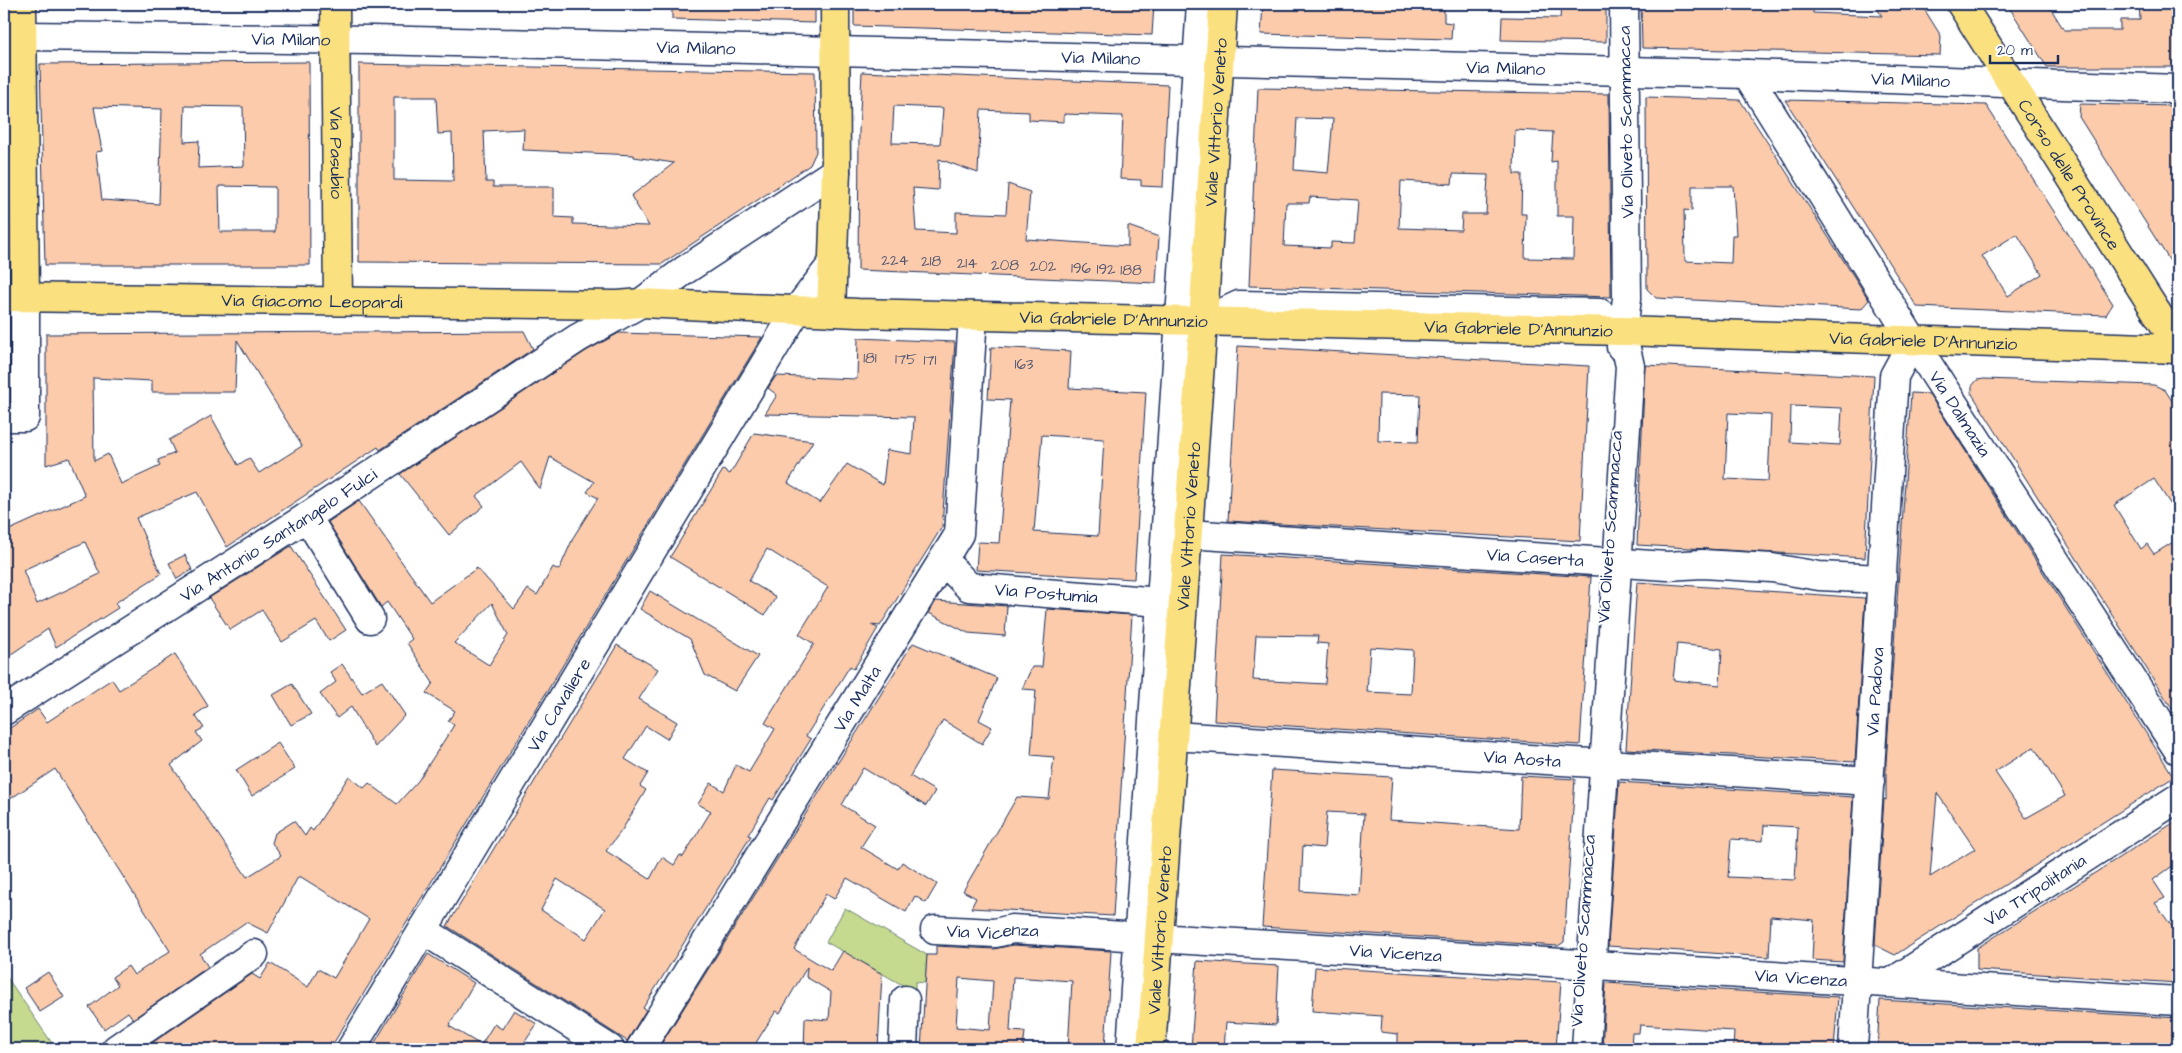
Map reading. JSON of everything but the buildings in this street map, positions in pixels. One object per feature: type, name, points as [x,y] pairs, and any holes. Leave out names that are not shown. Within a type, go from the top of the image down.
[{"type":"main road","points":[[20,297],[11,194],[24,163],[22,4]]},
{"type":"main road","name":"Via Pasubio","points":[[335,4],[338,301]]},
{"type":"main road","points":[[831,312],[836,171],[836,4]]},
{"type":"main road","name":"Viale Vittorio Veneto","points":[[1208,62],[1223,4]]},
{"type":"main road","name":"Corso delle Province","points":[[1961,4],[2178,348]]},
{"type":"main road","name":"Via Giacomo Leopardi","points":[[20,297],[578,304],[641,303]]},
{"type":"main road","name":"Via Gabriele D'Annunzio","points":[[641,303],[831,312],[1622,331],[2178,348]]},
{"type":"main road","name":"Viale Vittorio Veneto","points":[[1152,1049],[1149,937],[1174,736],[1188,534],[1191,322]]},
{"type":"street","points":[[1131,1049],[1149,937],[1161,602],[1191,322],[1208,62],[1201,4]]},
{"type":"street","name":"Via Oliveto Scammacca","points":[[1576,1049],[1586,964],[1612,562],[1622,331],[1628,298],[1624,4]]},
{"type":"street","name":"Via Milano","points":[[22,36],[336,40],[836,51],[1208,62],[1747,74],[2178,89]]},
{"type":"street","name":"Via Dalmazia","points":[[1747,74],[1913,341],[2178,750]]},
{"type":"street","name":"Via Antonio Santangelo Fulci","points":[[4,711],[307,517],[578,338],[641,303],[685,270],[836,171]]},
{"type":"street","name":"Via Cavaliere","points":[[351,1049],[797,310],[833,263]]},
{"type":"street","points":[[4,417],[25,417],[25,334],[20,297]]},
{"type":"street","points":[[578,304],[578,338]]},
{"type":"street","name":"Via Malta","points":[[640,1049],[959,534],[973,316]]},
{"type":"street","name":"Via Padova","points":[[1854,1049],[1894,376],[1913,341]]},
{"type":"street","points":[[307,517],[370,618]]},
{"type":"street","name":"Via Caserta","points":[[1188,534],[1668,566],[1702,564],[1772,568],[1819,576],[1882,579]]},
{"type":"street","name":"Via Postumia","points":[[943,560],[969,586],[1161,602]]},
{"type":"street","name":"Via Aosta","points":[[1174,736],[1870,781]]},
{"type":"street","name":"Via Tripolitania","points":[[1892,982],[2178,798]]},
{"type":"street","name":"Via Vicenza","points":[[935,930],[995,933],[1012,929],[1892,982]]},
{"type":"street","points":[[423,930],[610,1049]]},
{"type":"street","points":[[116,1049],[254,954]]},
{"type":"street","points":[[1586,964],[1586,1049]]},
{"type":"street","points":[[1892,982],[2178,1001]]},
{"type":"street","points":[[903,1049],[905,1000]]},
{"type":"green space","points":[[845,908],[927,955],[925,983],[915,982],[915,992],[826,942]]},
{"type":"green space","points":[[4,973],[56,1049],[4,1049]]}]
